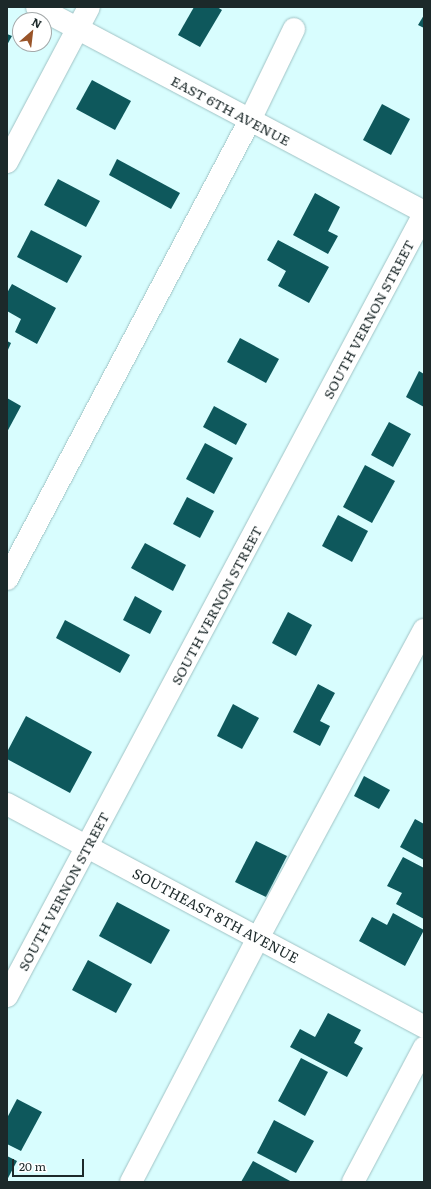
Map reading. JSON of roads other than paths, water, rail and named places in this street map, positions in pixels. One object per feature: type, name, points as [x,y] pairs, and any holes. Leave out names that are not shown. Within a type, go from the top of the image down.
[{"type":"street","name":"EAST 6TH AVENUE","points":[[37,7],[424,213]]},
{"type":"street","points":[[7,162],[89,7]]},
{"type":"street","points":[[7,579],[250,120],[294,29]]},
{"type":"street","name":"SOUTH VERNON STREET","points":[[7,996],[424,213]]},
{"type":"street","points":[[131,1182],[258,938],[424,630]]},
{"type":"street","name":"SOUTHEAST 8TH AVENUE","points":[[7,804],[424,1026]]},
{"type":"street","points":[[353,1182],[424,1048]]}]
